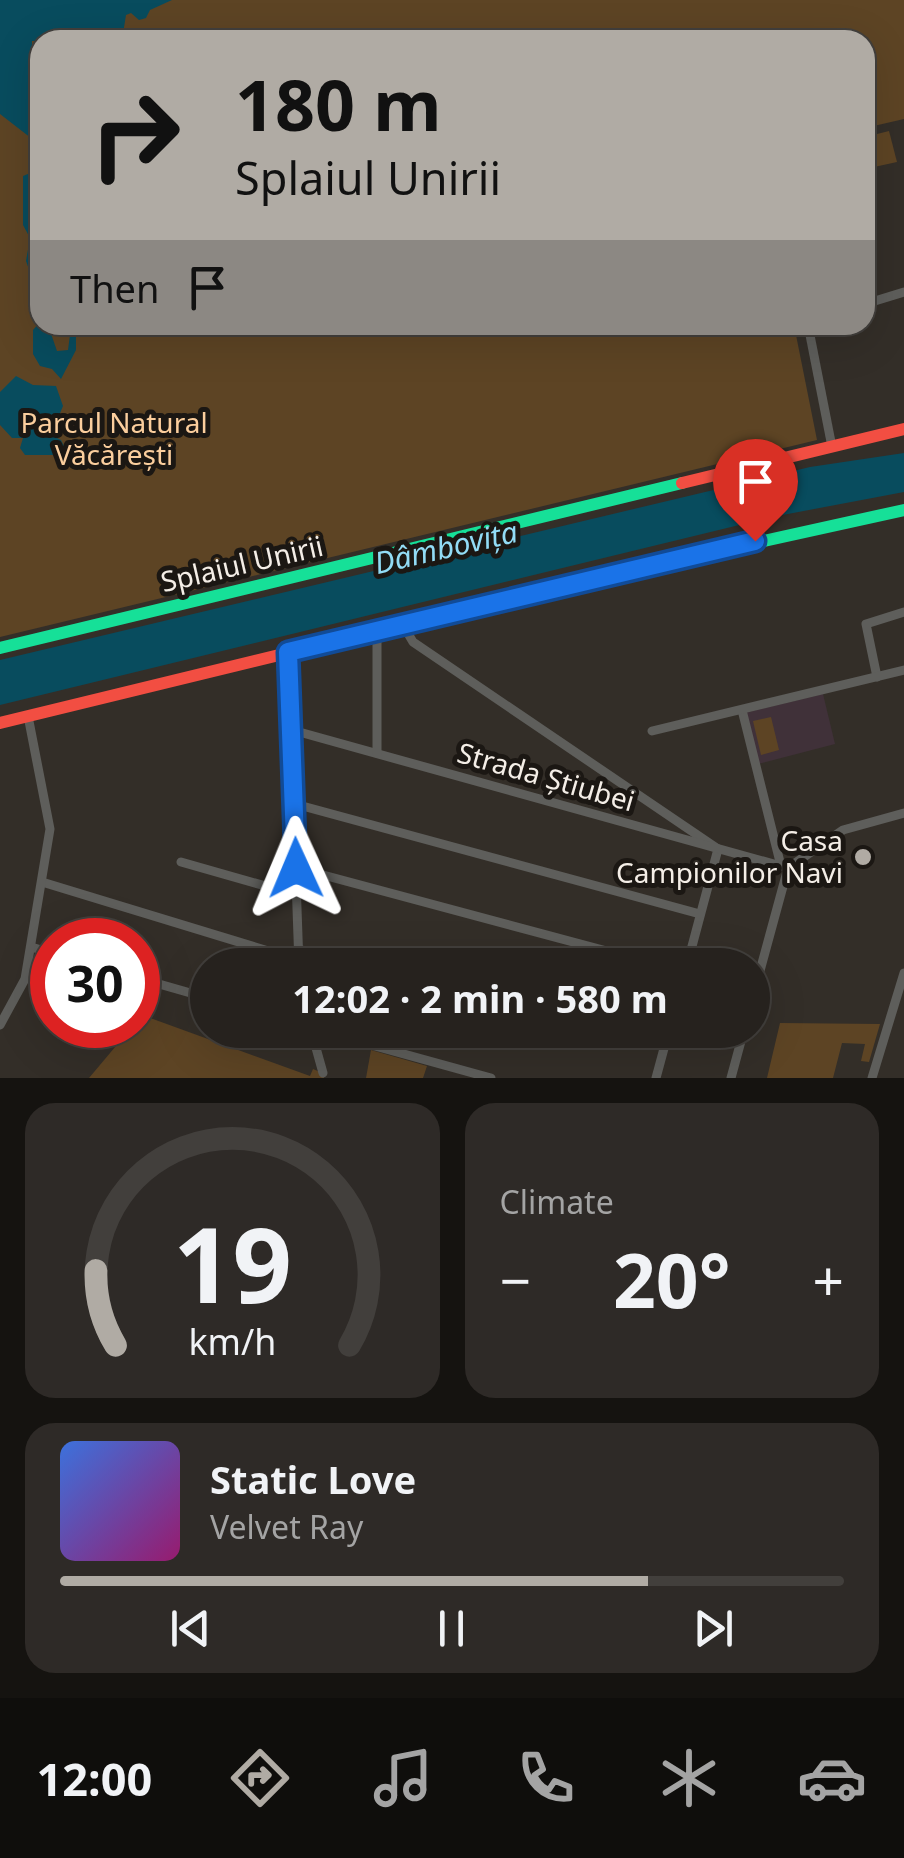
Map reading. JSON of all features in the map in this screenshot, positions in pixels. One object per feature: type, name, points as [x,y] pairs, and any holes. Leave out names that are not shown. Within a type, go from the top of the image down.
[{"type":"main road","name":"Splaiul Unirii","points":[[0,648],[904,429]]},
{"type":"main road","points":[[0,723],[738,544],[904,510]]},
{"type":"street","points":[[875,301],[904,292]]},
{"type":"street","points":[[810,335],[832,447]]},
{"type":"street","points":[[877,677],[866,624],[904,612]]},
{"type":"street","points":[[403,625],[413,642],[718,848],[691,948]]},
{"type":"street","points":[[377,631],[377,754]]},
{"type":"street","points":[[288,652],[298,948]]},
{"type":"street","points":[[652,731],[904,670]]},
{"type":"street","points":[[742,710],[785,867],[765,948]]},
{"type":"street","points":[[28,716],[50,825],[36,918]]},
{"type":"street","name":"Strada Știubei","points":[[292,730],[785,867]]},
{"type":"street","points":[[295,804],[700,914]]},
{"type":"street","points":[[785,867],[843,830],[904,813]]},
{"type":"street","points":[[181,862],[297,894]]},
{"type":"street","points":[[296,868],[595,948]]},
{"type":"street","points":[[42,882],[264,948]]},
{"type":"street","points":[[0,1024],[24,982],[30,952]]},
{"type":"street","points":[[872,1078],[904,973]]},
{"type":"street","points":[[160,984],[190,993]]},
{"type":"street","points":[[318,1048],[323,1074]]},
{"type":"street","points":[[380,1048],[490,1078]]},
{"type":"street","points":[[656,1078],[665,1048]]},
{"type":"street","points":[[732,1078],[740,1048]]},
{"type":"shaded area","points":[[823,694],[835,744],[758,764],[745,713]]},
{"type":"green space","name":"Parcul Natural Văcărești","points":[[0,0],[904,0],[904,119],[875,126],[875,30],[30,30],[30,335],[796,335],[817,440],[0,637]]},
{"type":"green space","points":[[889,131],[897,162],[875,167],[875,134]]},
{"type":"green space","points":[[771,717],[779,750],[761,755],[753,721]]},
{"type":"green space","points":[[160,1022],[190,1032],[190,1048],[233,1048],[310,1076],[313,1069],[325,1074],[324,1078],[89,1078],[114,1048],[160,1048]]},
{"type":"green space","points":[[780,1023],[880,1024],[869,1062],[861,1061],[865,1044],[842,1043],[833,1078],[767,1078]]},
{"type":"green space","points":[[371,1050],[427,1066],[423,1078],[366,1078]]},
{"type":"water","points":[[0,0],[172,0],[150,10],[146,18],[139,20],[131,13],[126,15],[124,30],[30,30],[30,137],[0,114]]},
{"type":"water","points":[[30,173],[30,238],[23,225],[23,176]]},
{"type":"water","points":[[30,238],[30,272],[26,261]]},
{"type":"water","points":[[33,335],[51,335],[57,351],[68,350],[70,335],[76,336],[76,350],[61,379],[52,369],[40,366],[33,354]]},
{"type":"water","points":[[16,376],[33,385],[56,386],[63,406],[51,435],[61,440],[66,450],[57,455],[25,455],[20,448],[23,438],[12,438],[0,425],[0,392]]},
{"type":"water","points":[[904,453],[904,492],[772,517],[0,705],[0,660],[810,467]]},
{"type":"traffic: fast","points":[[0,648],[682,483]]},
{"type":"traffic: fast","points":[[579,582],[904,510]]},
{"type":"traffic: jam","points":[[682,483],[904,429]]},
{"type":"traffic: jam","points":[[0,723],[579,582]]},
{"type":"place","name":"Casa Campionilor Navi","points":[[863,857]]},
{"type":"route","points":[[296,868],[288,652],[755,541]]},
{"type":"water label","name":"Dâmbovița","points":[[446,548]]}]
